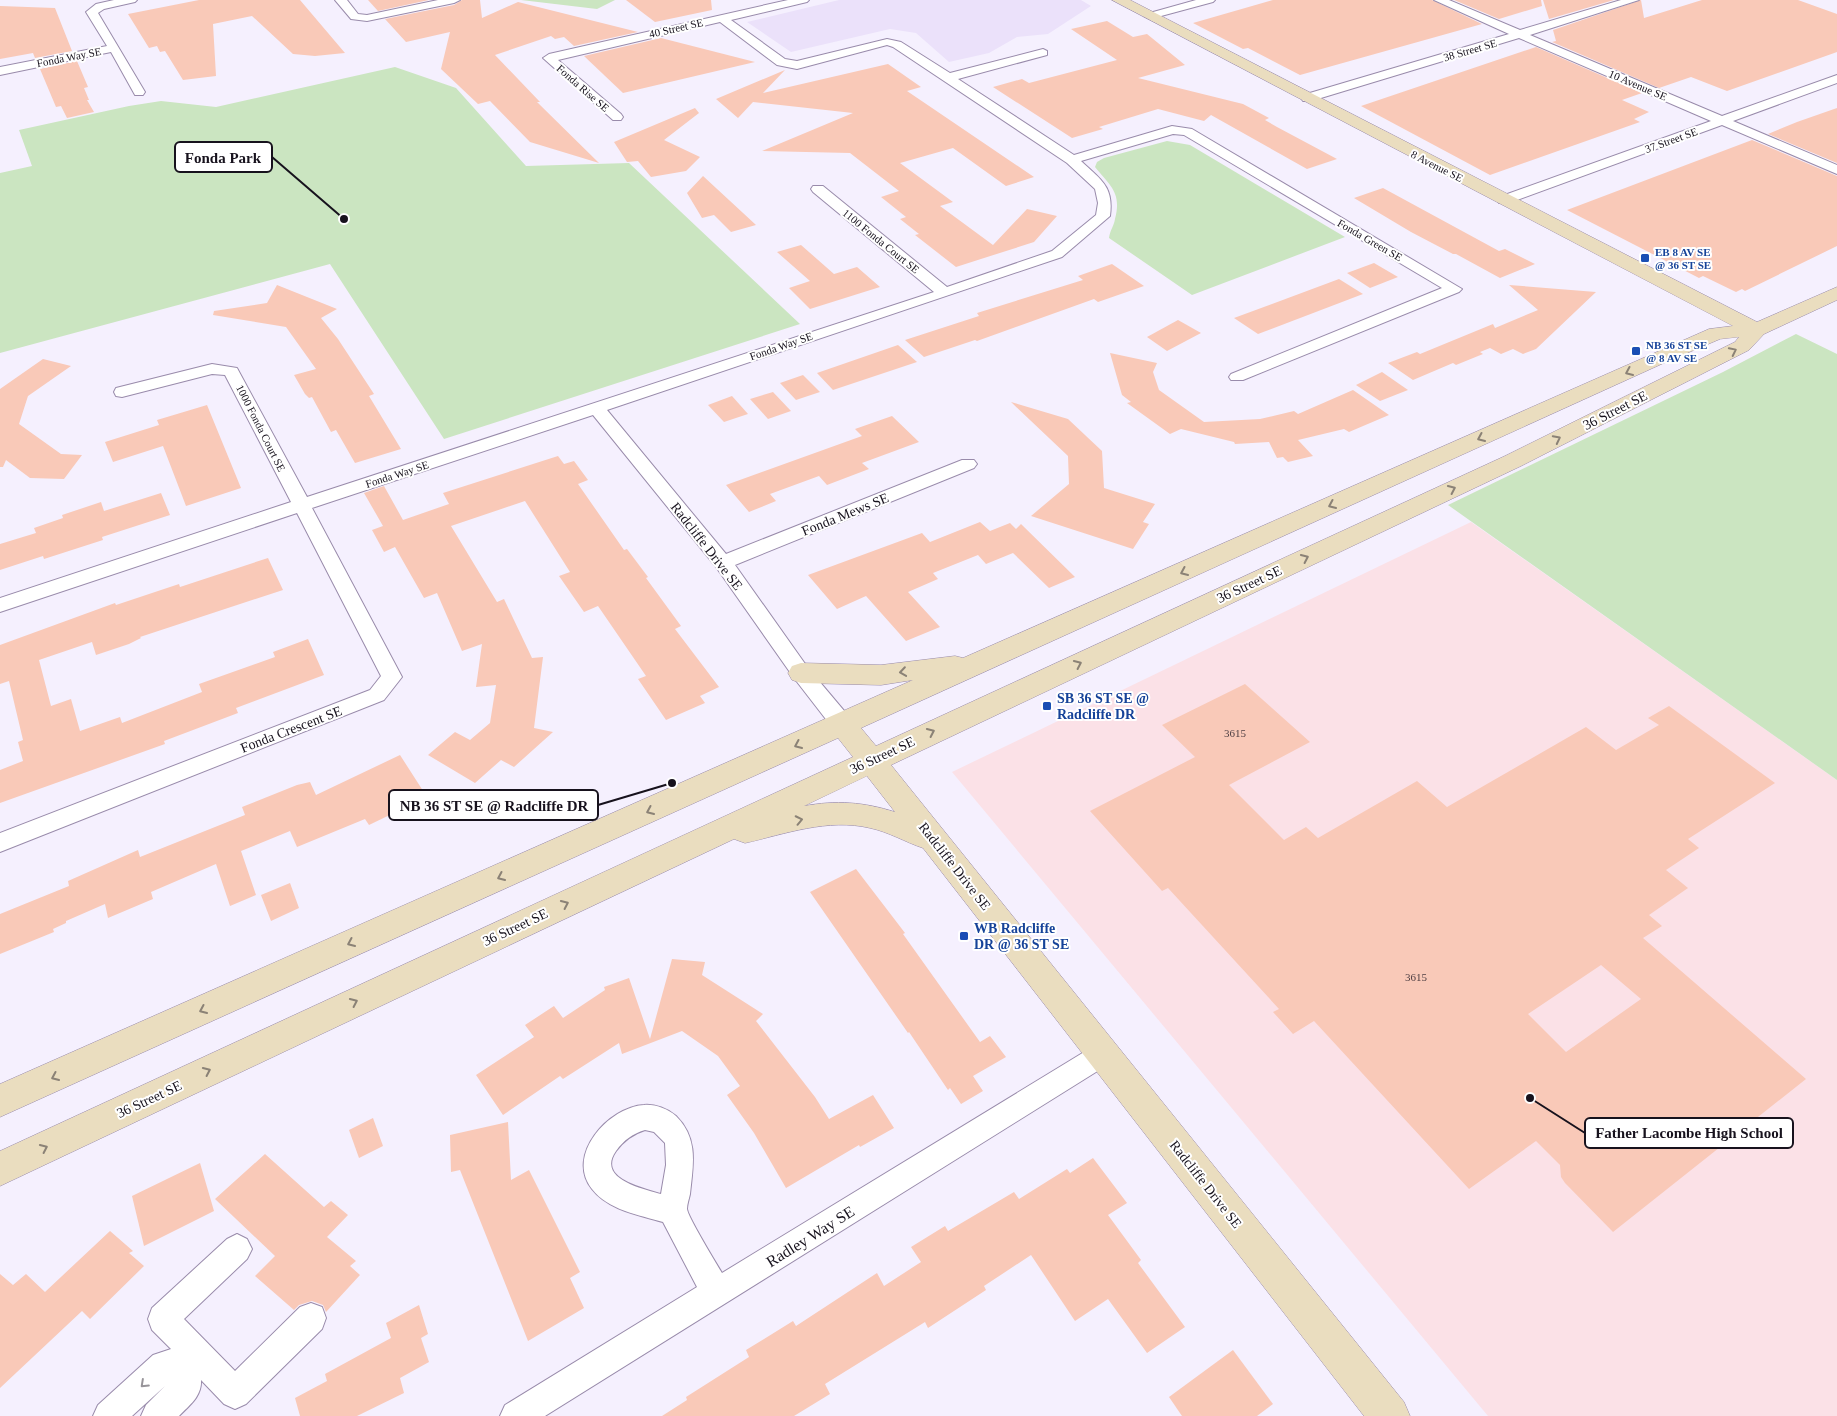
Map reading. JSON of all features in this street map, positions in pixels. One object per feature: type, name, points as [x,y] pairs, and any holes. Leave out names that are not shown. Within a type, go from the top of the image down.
[{"type":"main road","name":"8 Avenue SE","points":[[1119,0],[1757,330]]},
{"type":"main road","name":"36 Street SE","points":[[0,1101],[1716,333],[1757,330],[1837,293]]},
{"type":"main road","name":"36 Street SE","points":[[0,1169],[1513,461],[1742,346],[1757,330]]},
{"type":"main road","points":[[801,673],[881,675],[986,661]]},
{"type":"main road","name":"Radcliffe Drive SE","points":[[843,725],[1390,1416]]},
{"type":"main road","points":[[700,840],[823,814],[849,813],[898,824],[935,840]]},
{"type":"street","name":"Fonda Way SE","points":[[0,71],[114,48],[92,12],[100,6],[131,0]]},
{"type":"street","points":[[341,0],[355,17],[367,18],[454,0]]},
{"type":"street","name":"40 Street SE","points":[[549,58],[803,0]]},
{"type":"street","points":[[1150,16],[1209,0]]},
{"type":"street","name":"10 Avenue SE","points":[[1440,0],[1837,170]]},
{"type":"street","name":"38 Street SE","points":[[1307,98],[1522,35],[1633,0]]},
{"type":"street","name":"Fonda Way SE","points":[[0,605],[1057,254],[1103,216],[1105,203],[1102,188],[1072,160],[896,44],[887,42],[797,65],[781,62],[721,18]]},
{"type":"street","points":[[114,48],[139,92]]},
{"type":"street","points":[[946,78],[1044,52]]},
{"type":"street","name":"Fonda Rise SE","points":[[549,58],[617,117]]},
{"type":"street","name":"37 Street SE","points":[[1504,200],[1837,79]]},
{"type":"street","name":"Fonda Green SE","points":[[1072,160],[1172,130],[1187,132],[1454,289],[1237,377]]},
{"type":"street","name":"1100 Fonda Court SE","points":[[818,189],[944,293]]},
{"type":"street","name":"1000 Fonda Court SE","points":[[122,392],[212,369],[231,371],[300,505]]},
{"type":"street","name":"Radcliffe Drive SE","points":[[596,408],[722,564],[801,673],[843,725]]},
{"type":"street","name":"Fonda Mews SE","points":[[722,564],[968,464]]},
{"type":"street","name":"Fonda Crescent SE","points":[[0,843],[377,695],[392,677],[300,505]]},
{"type":"street","name":"Radley Way SE","points":[[516,1416],[717,1294],[1103,1054]]},
{"type":"street","points":[[673,1211],[717,1294]]},
{"type":"street","points":[[237,1249],[163,1319],[189,1357],[236,1393],[310,1318]]},
{"type":"street","points":[[109,1416],[164,1366],[189,1357]]},
{"type":"street","points":[[157,1416],[186,1387],[189,1357]]},
{"type":"shaded area","points":[[839,0],[1081,0],[1091,6],[1048,34],[1017,37],[989,53],[949,62],[916,33],[890,29],[791,52],[747,22]]},
{"type":"shaded area","points":[[1471,522],[1837,780],[1837,1416],[1488,1416],[952,772]]},
{"type":"green space","points":[[521,0],[615,0],[597,9]]},
{"type":"green space","points":[[395,67],[456,88],[526,166],[629,163],[800,324],[444,439],[330,264],[0,353],[0,173],[32,166],[19,130],[129,106],[161,101],[216,107]]},
{"type":"green space","points":[[1167,141],[1190,145],[1345,237],[1192,295],[1109,238],[1117,210],[1116,196],[1110,185],[1095,167],[1097,162],[1104,158]]},
{"type":"green space","points":[[1796,334],[1837,354],[1837,780],[1448,505],[1723,372]]},
{"type":"building","points":[[199,0],[300,0],[345,53],[315,56],[293,54],[252,16],[213,24],[216,76],[183,80],[165,51],[160,52],[157,46],[149,48],[128,14]]},
{"type":"building","points":[[368,0],[429,0],[378,11]]},
{"type":"building","points":[[462,0],[480,0],[482,18],[518,2],[638,32],[574,46],[564,37],[555,39],[551,36],[495,55],[540,102],[537,102],[599,163],[530,142],[490,101],[478,104],[441,69],[450,32],[406,42],[385,19],[454,5]]},
{"type":"building","points":[[626,0],[711,0],[712,10],[655,22]]},
{"type":"building","points":[[1273,0],[1432,0],[1482,24],[1300,75],[1248,48],[1243,49],[1193,23]]},
{"type":"building","points":[[1454,0],[1541,0],[1542,6],[1499,19]]},
{"type":"building","points":[[1543,0],[1614,0],[1549,19]]},
{"type":"building","points":[[1641,0],[1644,18],[1702,0],[1798,0],[1837,14],[1837,52],[1727,91],[1691,77],[1659,88],[1552,42],[1556,41],[1553,30]]},
{"type":"building","points":[[0,6],[55,8],[72,51],[35,58],[33,53],[0,59]]},
{"type":"building","points":[[1107,21],[1133,37],[1147,34],[1185,65],[1138,78],[1243,104],[1269,118],[1265,120],[1337,159],[1307,169],[1211,115],[1204,121],[1158,109],[1099,127],[1103,129],[1072,138],[993,87],[1022,79],[1029,83],[1117,60],[1071,29]]},
{"type":"building","points":[[661,38],[755,62],[623,93],[584,56]]},
{"type":"building","points":[[1536,47],[1642,93],[1622,100],[1649,112],[1634,119],[1640,122],[1490,175],[1361,106]]},
{"type":"building","points":[[77,61],[88,87],[84,88],[89,100],[87,100],[94,112],[67,118],[61,106],[56,107],[40,69]]},
{"type":"building","points":[[888,64],[921,87],[907,91],[1034,177],[1006,186],[953,148],[900,163],[953,202],[940,206],[993,245],[1027,209],[1057,216],[1034,242],[956,267],[915,235],[919,234],[900,219],[906,217],[881,197],[899,191],[850,153],[762,151],[853,113],[753,102],[738,118],[716,99],[785,70],[763,93]]},
{"type":"building","points":[[695,108],[699,113],[664,140],[700,157],[686,171],[651,177],[638,161],[627,162],[614,142]]},
{"type":"building","points":[[1837,108],[1837,163],[1768,134],[1797,122]]},
{"type":"building","points":[[1752,140],[1837,176],[1837,246],[1745,291],[1742,289],[1736,292],[1703,276],[1699,278],[1567,210]]},
{"type":"building","points":[[703,176],[756,225],[731,232],[714,215],[702,218],[687,193]]},
{"type":"building","points":[[1383,188],[1499,251],[1505,249],[1535,264],[1500,278],[1411,232],[1354,198]]},
{"type":"building","points":[[801,245],[834,274],[857,267],[880,287],[810,309],[789,288],[810,281],[777,252]]},
{"type":"building","points":[[1374,263],[1398,277],[1370,288],[1347,273]]},
{"type":"building","points":[[1112,264],[1144,286],[1098,302],[1094,299],[977,341],[975,340],[924,357],[905,340],[979,316],[977,313],[1083,280],[1078,276]]},
{"type":"building","points":[[1339,279],[1363,294],[1258,334],[1234,318]]},
{"type":"building","points":[[277,285],[337,309],[321,318],[338,339],[374,394],[369,396],[401,449],[355,463],[336,430],[331,432],[312,397],[309,398],[305,394],[294,375],[316,369],[286,327],[213,315],[214,311],[267,303]]},
{"type":"building","points":[[1509,285],[1596,292],[1536,349],[1523,354],[1513,349],[1501,354],[1490,348],[1480,352],[1483,354],[1456,365],[1453,363],[1413,380],[1388,363],[1417,352],[1420,354],[1493,324],[1495,328],[1538,310]]},
{"type":"building","points":[[1178,320],[1201,333],[1167,351],[1147,337]]},
{"type":"building","points":[[898,345],[917,362],[833,390],[817,373]]},
{"type":"building","points":[[1110,353],[1157,363],[1153,372],[1159,390],[1204,422],[1260,419],[1294,411],[1298,414],[1353,390],[1389,415],[1349,432],[1344,429],[1298,440],[1313,456],[1288,462],[1283,457],[1277,458],[1269,442],[1235,444],[1234,442],[1181,429],[1170,434],[1127,403],[1131,402],[1122,395]]},
{"type":"building","points":[[43,359],[71,366],[28,396],[19,424],[61,454],[82,455],[64,479],[30,478],[6,460],[3,467],[0,467],[0,389]]},
{"type":"building","points":[[1382,372],[1408,390],[1380,401],[1356,385]]},
{"type":"building","points":[[803,375],[820,392],[796,400],[780,383]]},
{"type":"building","points":[[773,392],[791,411],[768,419],[750,399]]},
{"type":"building","points":[[732,396],[748,414],[724,422],[708,405]]},
{"type":"building","points":[[1011,402],[1068,419],[1102,451],[1104,488],[1155,504],[1143,522],[1149,524],[1133,549],[1031,516],[1069,484],[1068,456]]},
{"type":"building","points":[[207,405],[241,488],[186,506],[163,446],[113,462],[105,442],[159,425],[157,420]]},
{"type":"building","points":[[892,416],[919,442],[862,463],[869,469],[827,485],[819,476],[770,494],[776,501],[749,512],[726,485],[862,436],[855,429]]},
{"type":"building","points":[[558,456],[564,464],[574,461],[588,480],[578,484],[624,550],[627,549],[648,577],[646,578],[681,626],[675,629],[719,687],[700,696],[705,703],[666,720],[638,679],[646,676],[598,606],[584,612],[559,576],[570,572],[525,501],[451,526],[497,602],[504,599],[532,658],[543,657],[534,728],[553,732],[514,767],[501,760],[475,783],[428,755],[455,732],[470,740],[490,723],[496,685],[476,687],[482,644],[462,651],[437,593],[424,598],[395,547],[384,552],[372,530],[383,526],[364,493],[384,486],[403,520],[449,504],[443,493]]},
{"type":"building","points":[[161,493],[170,515],[102,537],[103,540],[44,559],[43,556],[0,570],[0,544],[36,533],[34,528],[63,518],[62,515],[101,502],[104,511]]},
{"type":"building","points":[[980,522],[990,531],[1010,523],[1016,529],[1021,524],[1075,577],[1049,588],[1013,553],[986,564],[978,555],[933,573],[938,579],[908,592],[940,627],[906,641],[866,596],[837,609],[808,575],[922,533],[930,542]]},
{"type":"building","points":[[268,558],[283,590],[140,637],[129,644],[96,655],[92,642],[39,660],[51,706],[71,699],[80,731],[120,717],[122,723],[202,692],[199,684],[275,657],[273,652],[308,639],[324,675],[236,708],[238,713],[164,741],[165,744],[0,803],[0,770],[23,761],[18,742],[23,740],[9,681],[0,684],[0,645],[115,603],[116,605],[179,584],[180,587]]},
{"type":"building","points":[[1245,684],[1310,742],[1229,785],[1284,840],[1306,827],[1318,838],[1417,781],[1447,807],[1586,727],[1616,750],[1659,725],[1648,718],[1669,706],[1775,783],[1688,839],[1699,848],[1666,870],[1688,888],[1649,915],[1662,926],[1643,938],[1806,1079],[1613,1232],[1565,1183],[1561,1177],[1560,1165],[1536,1141],[1469,1189],[1314,1021],[1293,1034],[1273,1012],[1279,1009],[1168,888],[1162,891],[1090,811],[1195,757],[1162,725]],"holes":[[[1601,965],[1641,999],[1566,1052],[1528,1014]]]},
{"type":"building","points":[[400,755],[427,797],[369,825],[365,819],[297,847],[290,831],[241,851],[256,895],[230,906],[216,864],[151,892],[153,899],[108,918],[105,904],[66,921],[66,923],[53,929],[54,932],[0,954],[0,914],[69,886],[68,881],[138,850],[140,857],[245,815],[242,807],[297,785],[310,782],[316,795]]},
{"type":"building","points":[[856,869],[905,933],[903,934],[980,1042],[990,1036],[1006,1057],[973,1076],[983,1091],[961,1104],[950,1088],[948,1090],[810,892]]},
{"type":"building","points":[[290,883],[299,908],[271,921],[261,895]]},
{"type":"building","points":[[672,959],[705,962],[702,975],[763,1014],[756,1021],[815,1097],[829,1119],[873,1095],[894,1128],[860,1147],[859,1145],[786,1188],[754,1133],[727,1095],[740,1086],[718,1056],[682,1031],[622,1054],[619,1043],[563,1079],[560,1076],[503,1115],[476,1075],[534,1037],[525,1025],[554,1006],[563,1018],[605,990],[604,987],[629,978],[650,1039]]},
{"type":"building","points":[[373,1118],[383,1146],[359,1158],[349,1130]]},
{"type":"building","points":[[508,1122],[511,1180],[529,1170],[580,1272],[570,1278],[584,1308],[528,1341],[460,1170],[451,1172],[450,1135]]},
{"type":"building","points":[[265,1154],[324,1207],[331,1201],[348,1215],[327,1237],[356,1261],[350,1266],[360,1275],[326,1312],[323,1305],[312,1301],[299,1305],[294,1310],[255,1276],[275,1256],[215,1199]]},
{"type":"building","points":[[1093,1158],[1127,1203],[1108,1215],[1141,1260],[1138,1263],[1185,1327],[1147,1353],[1108,1299],[1075,1321],[1031,1255],[984,1286],[986,1290],[928,1328],[925,1322],[825,1384],[830,1394],[794,1416],[662,1416],[687,1400],[686,1397],[749,1357],[746,1350],[793,1321],[796,1326],[877,1273],[884,1286],[921,1262],[911,1247],[945,1226],[948,1231],[1014,1192],[1019,1199],[1067,1169],[1070,1173]]},
{"type":"building","points":[[200,1163],[214,1211],[144,1246],[132,1196]]},
{"type":"building","points":[[110,1231],[133,1251],[129,1253],[144,1266],[90,1319],[82,1311],[0,1388],[0,1274],[13,1285],[26,1274],[45,1292]]},
{"type":"building","points":[[419,1305],[428,1334],[421,1338],[429,1362],[400,1378],[404,1393],[357,1416],[300,1416],[295,1398],[327,1381],[325,1374],[391,1338],[386,1323]]},
{"type":"building","points":[[1233,1350],[1273,1404],[1257,1416],[1182,1416],[1169,1397]]},
{"type":"place","name":"Fonda Park","points":[[344,219]]},
{"type":"place","name":"EB 8 AV SE @ 36 ST SE","points":[[1645,258]]},
{"type":"place","name":"NB 36 ST SE @ 8 AV SE","points":[[1636,351]]},
{"type":"place","name":"SB 36 ST SE @ Radcliffe DR","points":[[1047,706]]},
{"type":"place","name":"NB 36 ST SE @ Radcliffe DR","points":[[672,783]]},
{"type":"place","name":"WB Radcliffe DR @ 36 ST SE","points":[[964,936]]},
{"type":"place","name":"Father Lacombe High School","points":[[1530,1098]]}]
